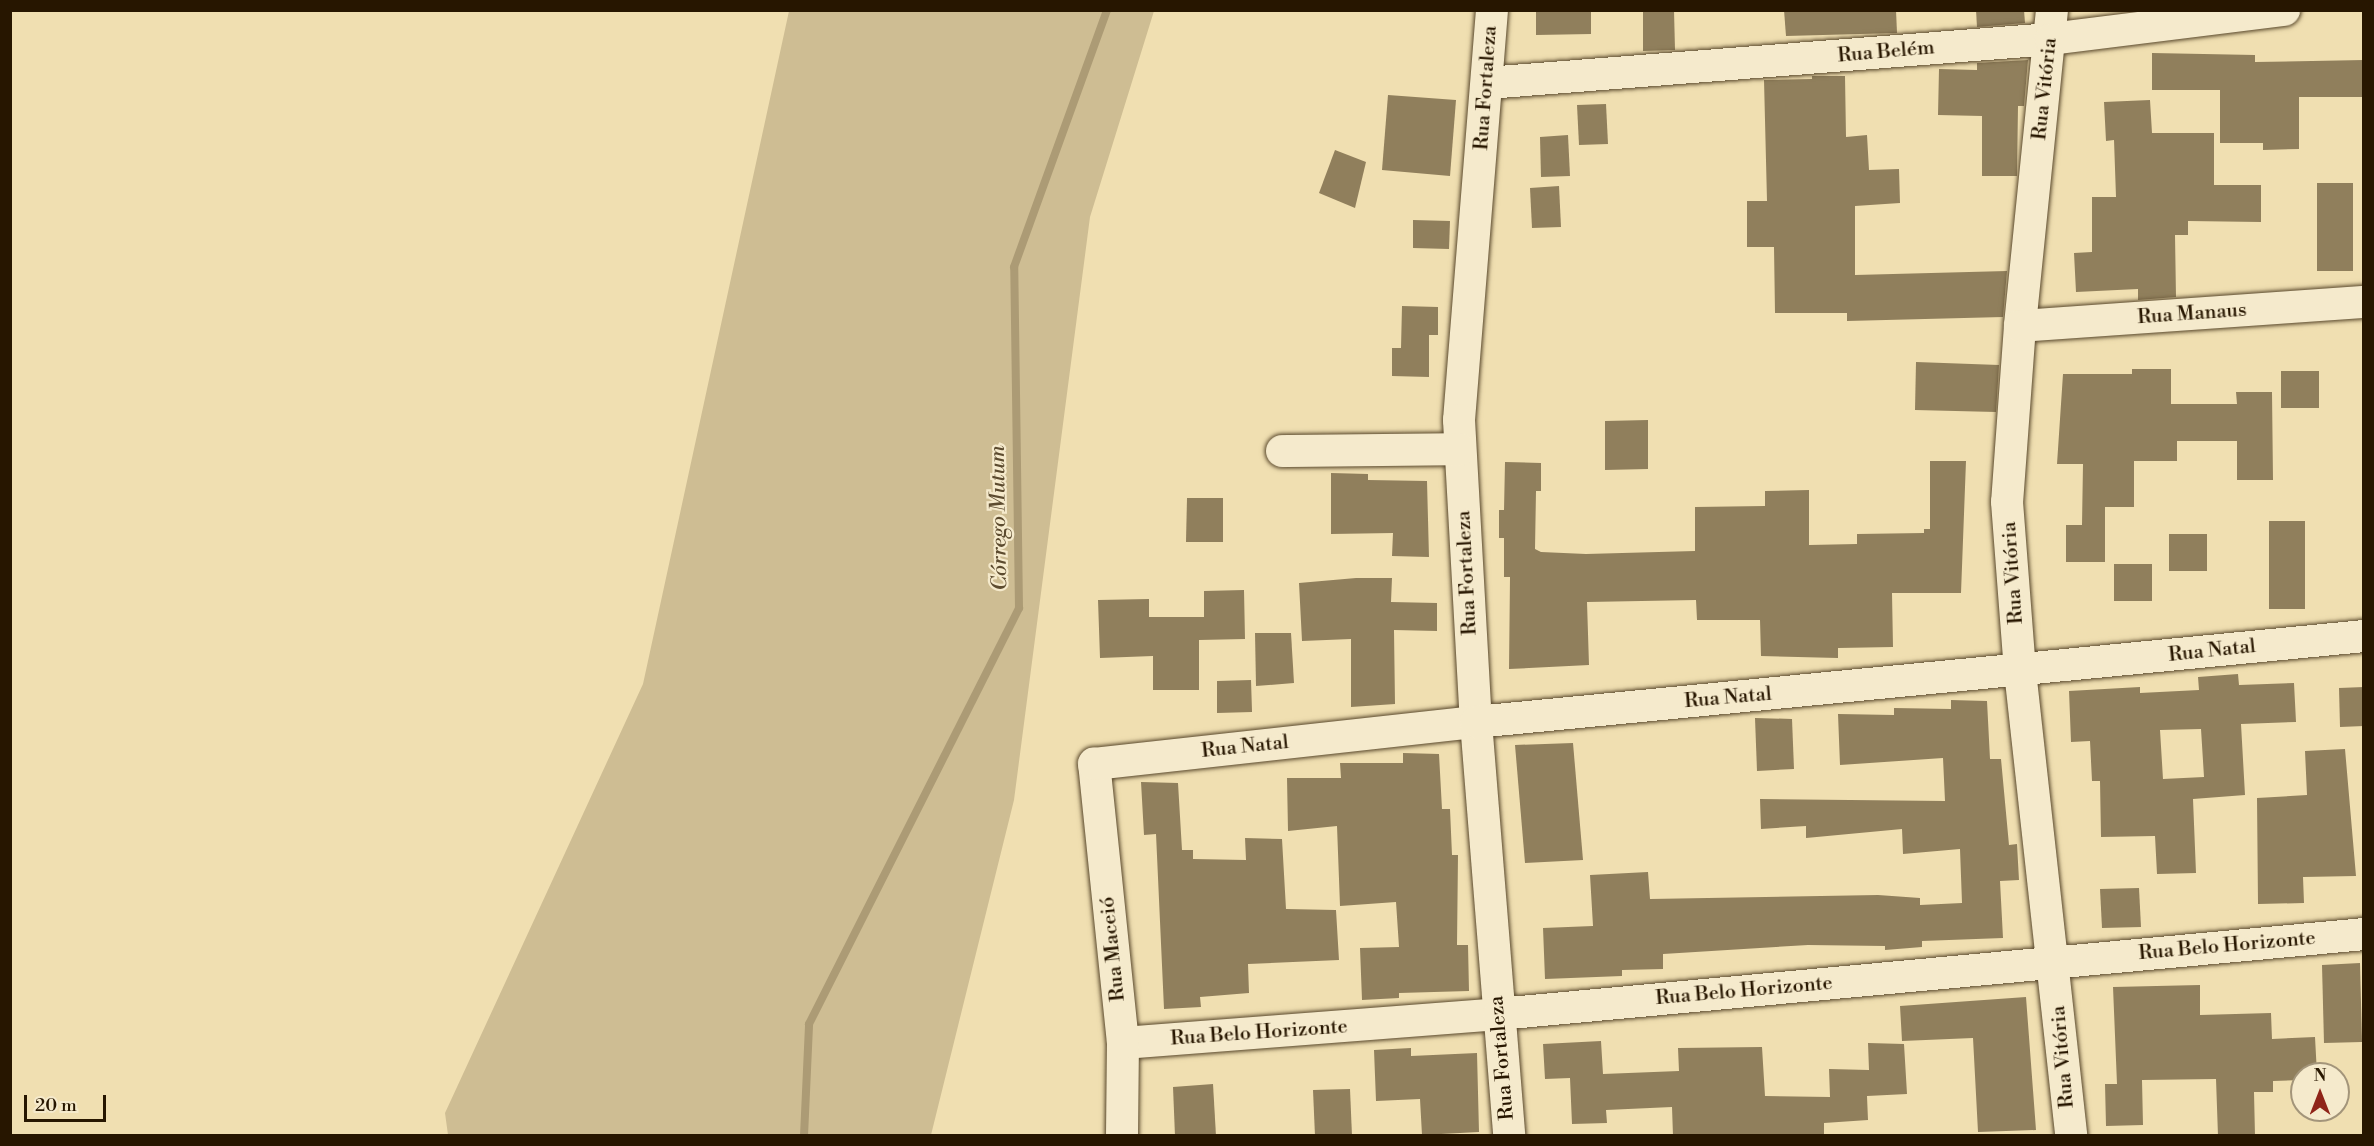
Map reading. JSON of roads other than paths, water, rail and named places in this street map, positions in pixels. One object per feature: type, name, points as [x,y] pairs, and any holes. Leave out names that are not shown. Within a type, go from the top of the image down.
[{"type":"street","name":"Rua Fortaleza","points":[[1492,10],[1459,420],[1476,722],[1509,1136]]},
{"type":"street","name":"Rua Belém","points":[[1487,83],[2051,25],[2284,10]]},
{"type":"street","name":"Rua Vitória","points":[[2051,25],[2020,326],[2007,502],[2020,671],[2055,961],[2071,1136]]},
{"type":"street","name":"Rua Manaus","points":[[2020,326],[2364,302]]},
{"type":"street","points":[[1282,451],[1460,448]]},
{"type":"street","name":"Rua Natal","points":[[1094,764],[1476,722],[2364,636]]},
{"type":"street","name":"Rua Maceió","points":[[1094,764],[1123,1043],[1122,1136]]},
{"type":"street","name":"Rua Belo Horizonte","points":[[1123,1043],[1499,1014],[2364,934]]},
{"type":"waterway","name":"Córrego Mutum","points":[[804,1136],[809,1024],[1019,608],[1014,267],[1107,10]]}]
